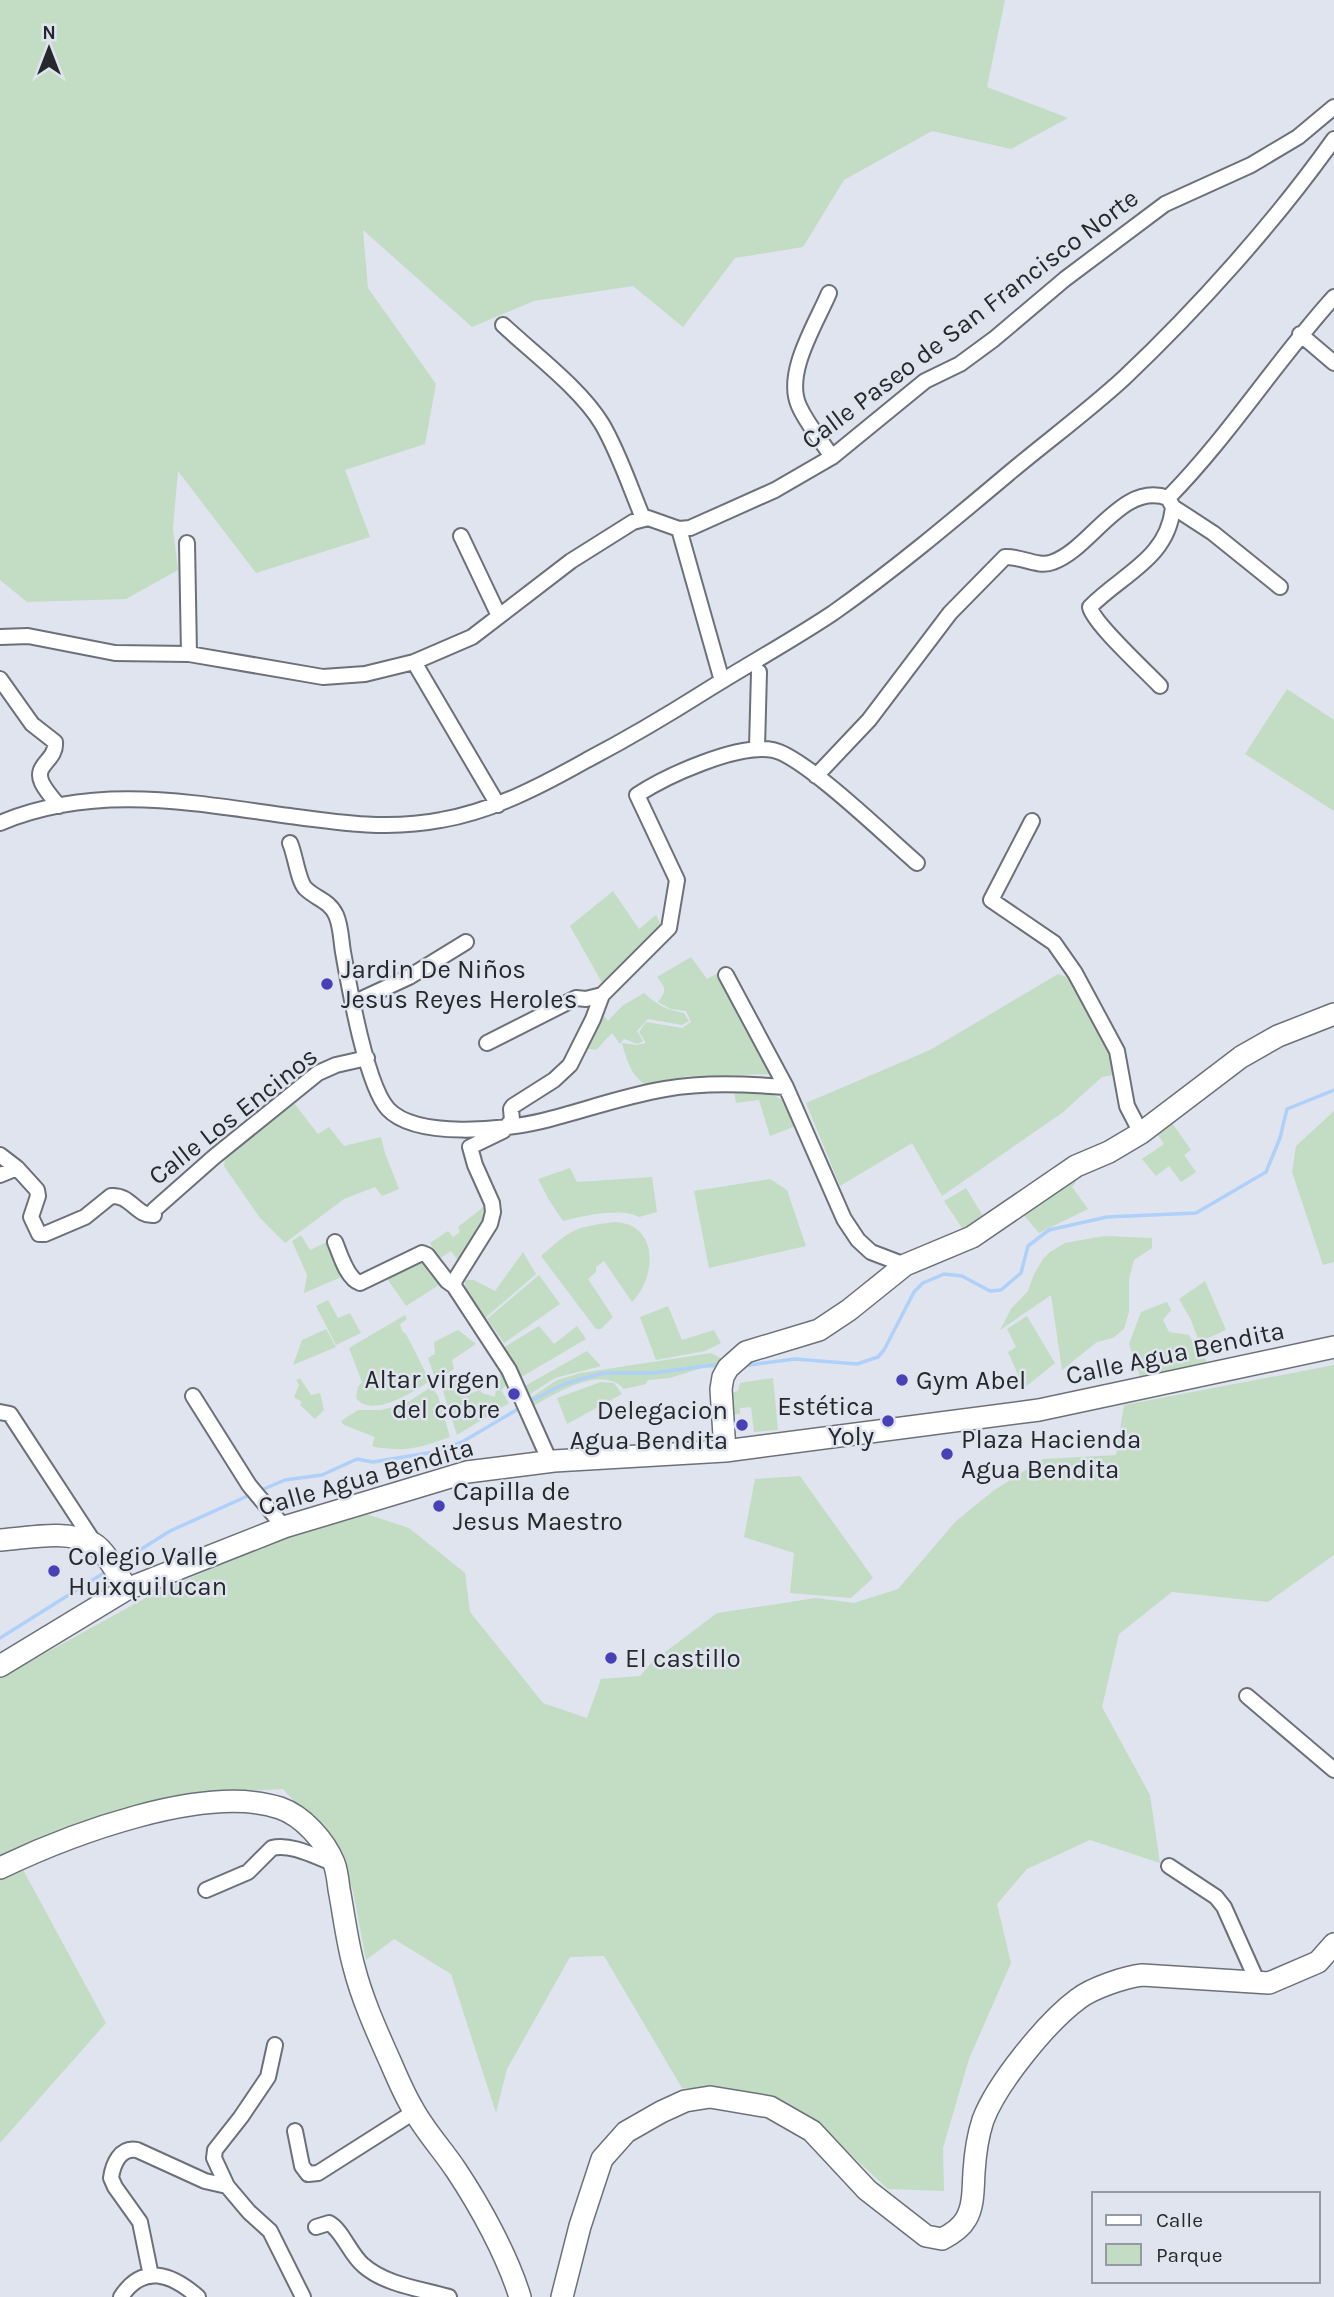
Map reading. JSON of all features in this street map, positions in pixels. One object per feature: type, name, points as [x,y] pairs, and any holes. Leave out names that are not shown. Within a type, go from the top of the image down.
[{"type":"main road","points":[[724,1451],[721,1389],[723,1377],[746,1352],[819,1330],[849,1310],[905,1265],[972,1237],[1076,1166],[1109,1152],[1141,1133],[1241,1057],[1278,1036],[1334,1014]]},
{"type":"main road","name":"Calle Agua Bendita","points":[[0,1666],[127,1589],[284,1527],[474,1471],[554,1461],[724,1451],[1039,1410],[1334,1347]]},
{"type":"main road","points":[[0,1540],[51,1535],[95,1544],[127,1589]]},
{"type":"main road","points":[[0,1868],[26,1855],[174,1807],[224,1802],[260,1803],[281,1808],[293,1815],[317,1835],[335,1864],[354,1969],[384,2047],[414,2112],[457,2170],[470,2193],[505,2258],[520,2297]]},
{"type":"main road","points":[[562,2297],[580,2226],[602,2159],[626,2132],[685,2101],[710,2097],[771,2107],[812,2131],[867,2190],[926,2236],[942,2239],[952,2234],[966,2219],[972,2200],[974,2168],[983,2121],[993,2100],[1024,2054],[1079,1998],[1130,1976],[1142,1975],[1269,1983],[1318,1962],[1334,1944]]},
{"type":"street","name":"Calle Paseo de San Francisco Norte","points":[[679,529],[708,522],[775,490],[832,457],[897,402],[925,381],[960,364],[994,339],[1065,279],[1165,204],[1251,166],[1298,137],[1334,107]]},
{"type":"street","points":[[0,823],[59,806],[109,799],[142,798],[387,827],[442,820],[498,805],[568,771],[655,723],[831,614],[893,568],[1122,379],[1186,315],[1282,207],[1334,139]]},
{"type":"street","points":[[829,293],[797,366],[794,390],[800,408],[832,457]]},
{"type":"street","points":[[1160,686],[1109,633],[1091,612],[1090,607],[1144,563],[1165,538],[1170,527],[1170,503],[1300,334],[1334,297]]},
{"type":"street","points":[[503,325],[570,387],[601,423],[643,518]]},
{"type":"street","points":[[1300,334],[1334,363]]},
{"type":"street","points":[[816,776],[869,720],[950,613],[1005,557],[1044,564],[1054,562],[1077,547],[1128,503],[1145,495],[1158,495],[1170,503],[1213,533],[1280,587]]},
{"type":"street","points":[[0,637],[28,636],[116,653],[190,654],[323,677],[365,674],[414,662],[472,637],[571,561],[643,518],[679,529],[722,681]]},
{"type":"street","points":[[461,537],[499,616]]},
{"type":"street","points":[[187,543],[190,654]]},
{"type":"street","points":[[414,662],[498,805]]},
{"type":"street","points":[[757,748],[760,672]]},
{"type":"street","points":[[0,679],[32,724],[55,742],[54,753],[42,766],[40,777],[42,784],[59,806]]},
{"type":"street","points":[[454,1286],[455,1280],[490,1224],[493,1213],[492,1203],[475,1166],[470,1147],[503,1131],[512,1120],[513,1106],[554,1080],[570,1065],[593,1020],[602,995],[663,936],[672,922],[677,880],[637,796],[711,760],[757,748],[776,750],[816,776],[917,863]]},
{"type":"street","points":[[1032,821],[991,900],[1054,943],[1075,973],[1117,1051],[1128,1106],[1141,1133]]},
{"type":"street","points":[[290,843],[306,888],[329,903],[337,917],[353,1003],[367,1058],[388,1108],[401,1118],[418,1124],[451,1129],[498,1127],[542,1121],[666,1088],[700,1085],[786,1087]]},
{"type":"street","points":[[353,1003],[409,977],[466,942]]},
{"type":"street","points":[[726,975],[786,1087],[844,1219],[858,1240],[872,1252],[905,1265]]},
{"type":"street","points":[[487,1043],[576,998],[586,999],[602,995]]},
{"type":"street","name":"Calle Los Encinos","points":[[17,1168],[37,1190],[31,1217],[39,1234],[85,1217],[111,1196],[126,1198],[146,1215],[152,1216],[154,1210],[214,1157],[318,1073],[336,1065],[367,1058]]},
{"type":"street","points":[[0,1155],[17,1168]]},
{"type":"street","points":[[0,1175],[17,1168]]},
{"type":"street","points":[[335,1241],[357,1283],[422,1253],[427,1255],[454,1286],[509,1370],[547,1455]]},
{"type":"street","points":[[193,1396],[249,1485],[284,1527]]},
{"type":"street","points":[[0,1412],[9,1414],[95,1544]]},
{"type":"street","points":[[1247,1696],[1334,1770]]},
{"type":"street","points":[[206,1890],[248,1872],[272,1848],[289,1848],[335,1864]]},
{"type":"street","points":[[1169,1866],[1216,1897],[1224,1907],[1258,1983]]},
{"type":"street","points":[[275,2045],[268,2077],[242,2117],[215,2150],[214,2158],[227,2186],[270,2231],[303,2297]]},
{"type":"street","points":[[295,2131],[302,2166],[308,2174],[318,2173],[414,2112]]},
{"type":"street","points":[[150,2276],[140,2222],[111,2178],[123,2152],[137,2150],[205,2181],[227,2186]]},
{"type":"street","points":[[316,2227],[329,2223],[334,2226],[348,2249],[363,2266],[382,2277],[449,2297]]},
{"type":"street","points":[[121,2297],[133,2282],[150,2276],[173,2279],[198,2297]]},
{"type":"green space","points":[[0,0],[1005,0],[987,87],[1068,118],[1011,149],[932,131],[844,180],[803,247],[735,258],[683,327],[633,286],[534,301],[472,327],[363,230],[368,288],[436,384],[425,444],[345,470],[370,537],[256,573],[178,471],[173,529],[178,570],[126,599],[27,602],[0,580]]},
{"type":"green space","points":[[1287,689],[1334,720],[1334,811],[1245,754]]},
{"type":"green space","points":[[613,891],[639,929],[656,915],[663,930],[604,986],[570,926]]},
{"type":"green space","points":[[691,957],[707,979],[722,971],[776,1074],[689,1076],[645,1084],[636,1076],[622,1043],[646,1043],[639,1032],[646,1022],[682,1028],[691,1022],[686,1011],[671,1009],[658,1002],[664,990],[657,977]]},
{"type":"green space","points":[[1058,974],[1072,979],[1110,1047],[1117,1074],[1102,1077],[1062,1113],[942,1196],[912,1143],[840,1186],[806,1103],[930,1050]]},
{"type":"green space","points":[[644,993],[662,1006],[684,1013],[689,1021],[682,1025],[648,1019],[637,1031],[643,1041],[638,1044],[624,1039],[620,1044],[612,1033],[596,1050],[584,1048],[602,1013],[608,1021],[622,1006]]},
{"type":"green space","points":[[734,1092],[766,1093],[779,1098],[789,1108],[796,1126],[770,1136],[759,1100],[736,1103]]},
{"type":"green space","points":[[294,1103],[318,1134],[329,1127],[344,1146],[381,1137],[399,1189],[382,1196],[375,1187],[344,1199],[285,1243],[260,1218],[224,1166],[225,1159]]},
{"type":"green space","points":[[1334,1111],[1334,1262],[1323,1265],[1292,1172],[1296,1146]]},
{"type":"green space","points":[[1170,1120],[1191,1150],[1184,1155],[1196,1172],[1181,1182],[1169,1166],[1156,1176],[1142,1159],[1164,1144],[1155,1130]]},
{"type":"green space","points":[[570,1168],[577,1182],[652,1177],[657,1212],[639,1217],[623,1213],[602,1213],[563,1221],[538,1179]]},
{"type":"green space","points":[[1073,1177],[1076,1182],[1072,1187],[1088,1209],[1039,1233],[1021,1212]]},
{"type":"green space","points":[[770,1179],[787,1190],[806,1246],[709,1268],[694,1191]]},
{"type":"green space","points":[[966,1188],[986,1221],[966,1234],[944,1201]]},
{"type":"green space","points":[[486,1205],[486,1223],[459,1262],[451,1251],[439,1259],[430,1243],[448,1231],[453,1237],[460,1232],[458,1227]]},
{"type":"green space","points":[[615,1222],[629,1225],[640,1232],[649,1253],[649,1266],[646,1279],[632,1302],[604,1261],[596,1267],[596,1272],[588,1279],[613,1317],[601,1329],[596,1329],[541,1256],[574,1231]]},
{"type":"green space","points":[[301,1235],[310,1250],[331,1240],[346,1275],[304,1293],[307,1275],[292,1241]]},
{"type":"green space","points":[[1104,1236],[1152,1238],[1152,1248],[1134,1260],[1129,1279],[1129,1312],[1124,1329],[1113,1338],[1097,1342],[1062,1370],[1051,1295],[1000,1330],[1011,1309],[1028,1291],[1034,1274],[1050,1252],[1065,1243]]},
{"type":"green space","points":[[523,1252],[536,1274],[485,1318],[468,1294],[464,1280],[474,1280],[495,1291]]},
{"type":"green space","points":[[419,1258],[426,1262],[439,1285],[406,1306],[384,1274]]},
{"type":"green space","points":[[539,1275],[560,1304],[504,1343],[487,1319]]},
{"type":"green space","points":[[1205,1281],[1226,1330],[1199,1342],[1179,1299]]},
{"type":"green space","points":[[328,1300],[338,1318],[350,1313],[361,1333],[336,1345],[316,1306]]},
{"type":"green space","points":[[1167,1302],[1171,1310],[1163,1320],[1169,1332],[1189,1335],[1194,1344],[1197,1343],[1207,1362],[1141,1380],[1129,1344],[1141,1312]]},
{"type":"green space","points":[[668,1306],[682,1340],[714,1330],[721,1343],[705,1351],[656,1360],[640,1317]]},
{"type":"green space","points":[[405,1315],[407,1319],[400,1324],[402,1331],[429,1379],[428,1382],[392,1402],[372,1406],[363,1404],[356,1398],[362,1382],[349,1348]]},
{"type":"green space","points":[[1027,1316],[1055,1363],[1024,1388],[1008,1352],[1016,1347],[1007,1329]]},
{"type":"green space","points":[[539,1326],[554,1344],[577,1326],[586,1339],[518,1379],[503,1348]]},
{"type":"green space","points":[[326,1329],[336,1347],[293,1365],[302,1340]]},
{"type":"green space","points":[[458,1330],[476,1344],[452,1360],[454,1369],[436,1381],[428,1358],[435,1354],[434,1342]]},
{"type":"green space","points":[[587,1351],[601,1366],[555,1378],[527,1396],[523,1387]]},
{"type":"green space","points":[[711,1353],[722,1359],[715,1368],[705,1367],[670,1378],[648,1380],[646,1384],[624,1389],[603,1379],[591,1380],[565,1389],[532,1407],[527,1400],[557,1380],[581,1373]]},
{"type":"green space","points":[[1334,1365],[1334,1555],[1268,1602],[1172,1592],[1119,1634],[1102,1707],[1150,1795],[1160,1863],[1090,1840],[1027,1869],[997,1904],[1011,1963],[969,2059],[943,2148],[944,2191],[888,2189],[810,2117],[744,2092],[682,2088],[604,1956],[570,1957],[507,2069],[496,2113],[451,1974],[394,1939],[366,1960],[353,1891],[339,1851],[283,1789],[192,1794],[134,1810],[14,1853],[106,2023],[0,2143],[0,1678],[151,1595],[285,1537],[366,1514],[409,1528],[465,1573],[470,1612],[543,1703],[587,1718],[601,1679],[640,1676],[652,1662],[717,1613],[816,1598],[854,1603],[898,1589],[955,1522],[993,1491],[1043,1459],[1116,1455],[1124,1405]]},
{"type":"green space","points":[[502,1373],[507,1385],[501,1390],[509,1403],[457,1435],[442,1388],[460,1377],[472,1393],[480,1390],[495,1397],[496,1386],[501,1378],[499,1375]]},
{"type":"green space","points":[[300,1378],[311,1395],[320,1393],[324,1410],[315,1419],[300,1405],[302,1402],[294,1397],[299,1385],[296,1380]]},
{"type":"green space","points":[[773,1378],[778,1430],[754,1432],[751,1407],[740,1408],[740,1414],[731,1415],[730,1393],[738,1391],[740,1383]]},
{"type":"green space","points":[[601,1382],[614,1383],[622,1394],[567,1424],[557,1398]]},
{"type":"green space","points":[[431,1387],[438,1396],[450,1437],[413,1448],[375,1447],[372,1446],[375,1437],[344,1425],[341,1421],[358,1410],[381,1410],[405,1404]]},
{"type":"green space","points":[[800,1476],[873,1578],[851,1598],[790,1593],[794,1553],[744,1537],[755,1479]]},
{"type":"waterway","points":[[742,1366],[795,1359],[857,1364],[878,1357],[914,1292],[923,1283],[944,1274],[962,1276],[990,1291],[1001,1290],[1021,1273],[1028,1246],[1049,1230],[1107,1217],[1196,1213],[1266,1172],[1280,1138],[1287,1109],[1334,1090]]},
{"type":"waterway","points":[[529,1402],[564,1384],[603,1373],[653,1373],[721,1364]]},
{"type":"waterway","points":[[259,1491],[285,1480],[322,1475],[357,1459],[373,1462],[434,1452],[462,1442],[523,1406]]},
{"type":"waterway","points":[[119,1563],[170,1531],[252,1494]]},
{"type":"waterway","points":[[0,1638],[107,1571]]},
{"type":"place","name":"Jardin De Niños Jesus Reyes Heroles","points":[[327,984]]},
{"type":"place","name":"Gym Abel","points":[[902,1380]]},
{"type":"place","name":"Altar virgen del cobre","points":[[514,1394]]},
{"type":"place","name":"Estética Yoly","points":[[888,1421]]},
{"type":"place","name":"Delegacion Agua Bendita","points":[[742,1425]]},
{"type":"place","name":"Plaza Hacienda Agua Bendita","points":[[947,1454]]},
{"type":"place","name":"Capilla de Jesus Maestro","points":[[439,1506]]},
{"type":"place","name":"Colegio Valle Huixquilucan","points":[[54,1571]]},
{"type":"place","name":"El castillo","points":[[611,1658]]}]
